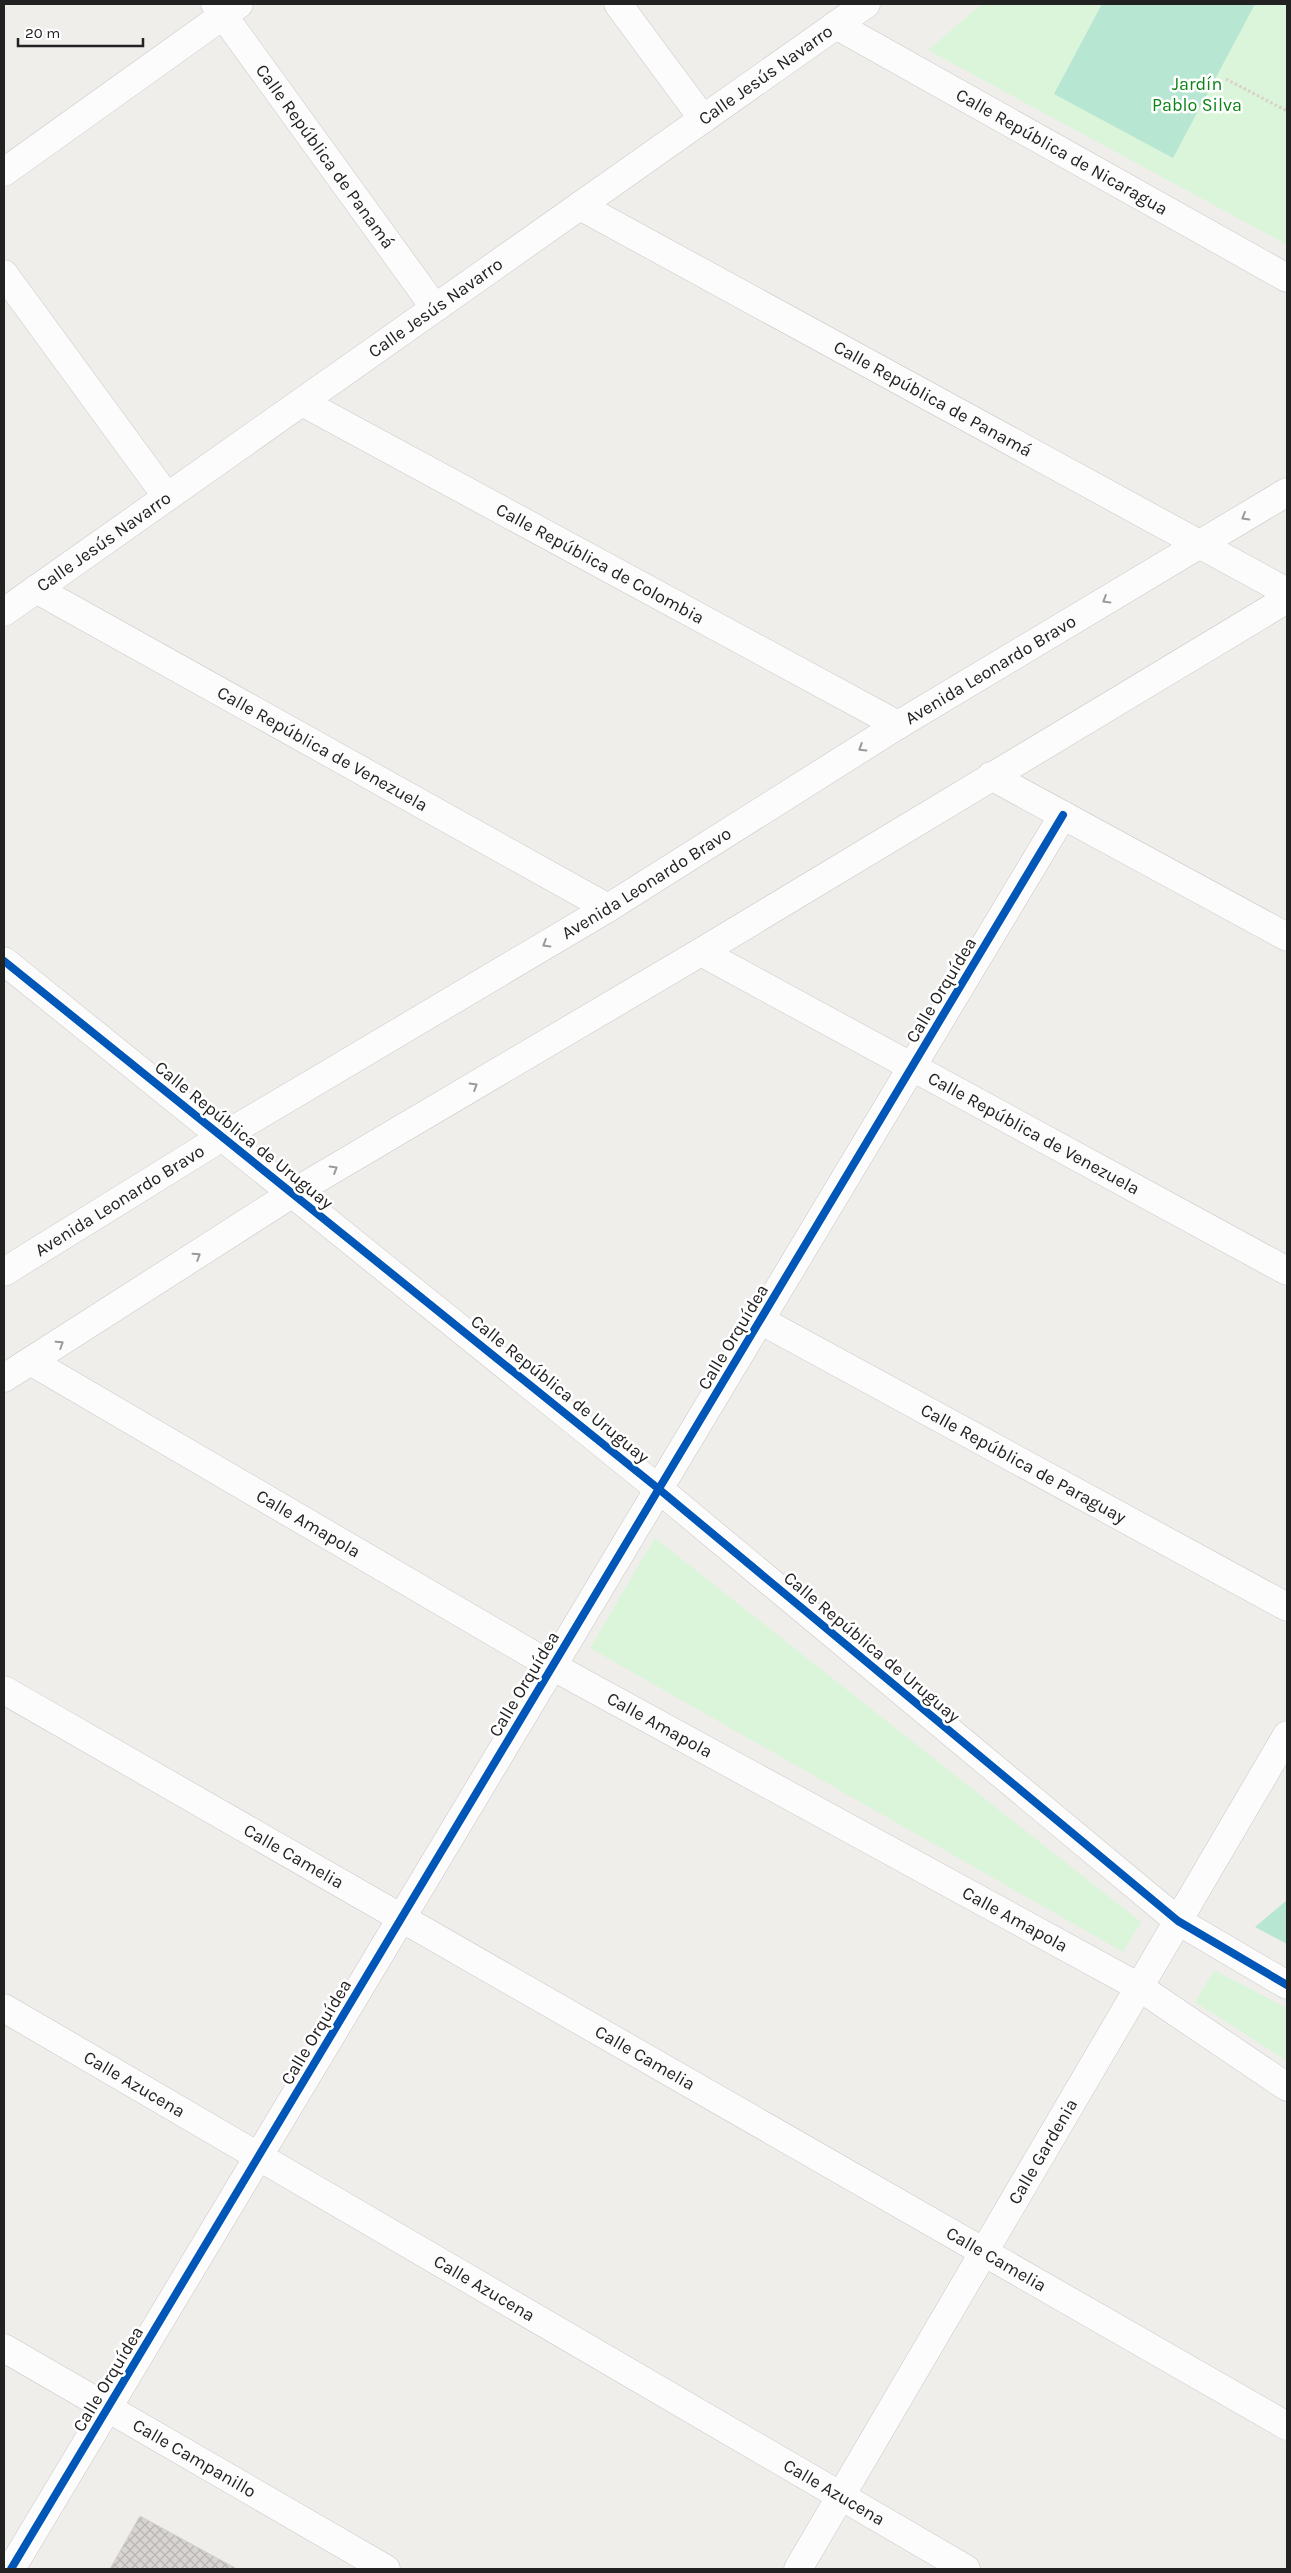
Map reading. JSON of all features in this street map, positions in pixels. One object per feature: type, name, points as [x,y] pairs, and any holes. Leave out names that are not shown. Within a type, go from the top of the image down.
[{"type":"street","points":[[618,4],[703,119]]},
{"type":"street","name":"Calle Jesús Navarro","points":[[4,612],[866,4]]},
{"type":"street","points":[[4,172],[226,8]]},
{"type":"street","name":"Calle República de Panamá","points":[[226,8],[435,308]]},
{"type":"street","name":"Calle República de Nicaragua","points":[[836,25],[1287,278]]},
{"type":"street","name":"Calle República de Panamá","points":[[580,206],[1287,592]]},
{"type":"street","points":[[4,274],[167,497]]},
{"type":"street","name":"Calle República de Colombia","points":[[302,402],[898,725]]},
{"type":"street","name":"Avenida Leonardo Bravo","points":[[4,1272],[222,1137],[608,908],[898,725],[1287,492]]},
{"type":"street","name":"Calle República de Venezuela","points":[[36,589],[608,908]]},
{"type":"street","points":[[4,1378],[32,1362],[293,1194],[701,952],[1287,599]]},
{"type":"street","points":[[992,776],[1287,936]]},
{"type":"street","name":"Calle Orquídea","points":[[11,2569],[552,1666],[660,1490],[1063,815]]},
{"type":"street","name":"Calle República de Venezuela","points":[[701,952],[1287,1271]]},
{"type":"street","name":"Calle República de Uruguay","points":[[4,961],[660,1490],[1178,1921],[1287,1985]]},
{"type":"street","name":"Calle República de Paraguay","points":[[760,1320],[1287,1607]]},
{"type":"street","name":"Calle Amapola","points":[[32,1362],[552,1666],[1139,1987],[1287,2087]]},
{"type":"street","name":"Calle Camelia","points":[[4,1690],[1287,2426]]},
{"type":"street","name":"Calle Gardenia","points":[[798,2569],[1287,1735]]},
{"type":"street","name":"Calle Azucena","points":[[4,2008],[966,2569]]},
{"type":"street","name":"Calle Campanillo","points":[[4,2348],[386,2569]]},
{"type":"path","points":[[1226,79],[1287,111]]},
{"type":"green space","name":"Jardín Pablo Silva","points":[[982,4],[1287,4],[1287,245],[928,50]]},
{"type":"green space","points":[[1102,4],[1255,4],[1173,158],[1054,94]]},
{"type":"green space","points":[[655,1538],[1141,1922],[1123,1952],[590,1648]]},
{"type":"green space","points":[[1287,1900],[1287,1944],[1255,1927]]},
{"type":"green space","points":[[1214,1970],[1287,2008],[1287,2061],[1195,2002]]},
{"type":"building","points":[[140,2516],[237,2569],[110,2569]]},
{"type":"cycle path","points":[[11,2569],[1063,815]]},
{"type":"cycle path","points":[[4,961],[660,1490],[1178,1921],[1287,1985]]}]
